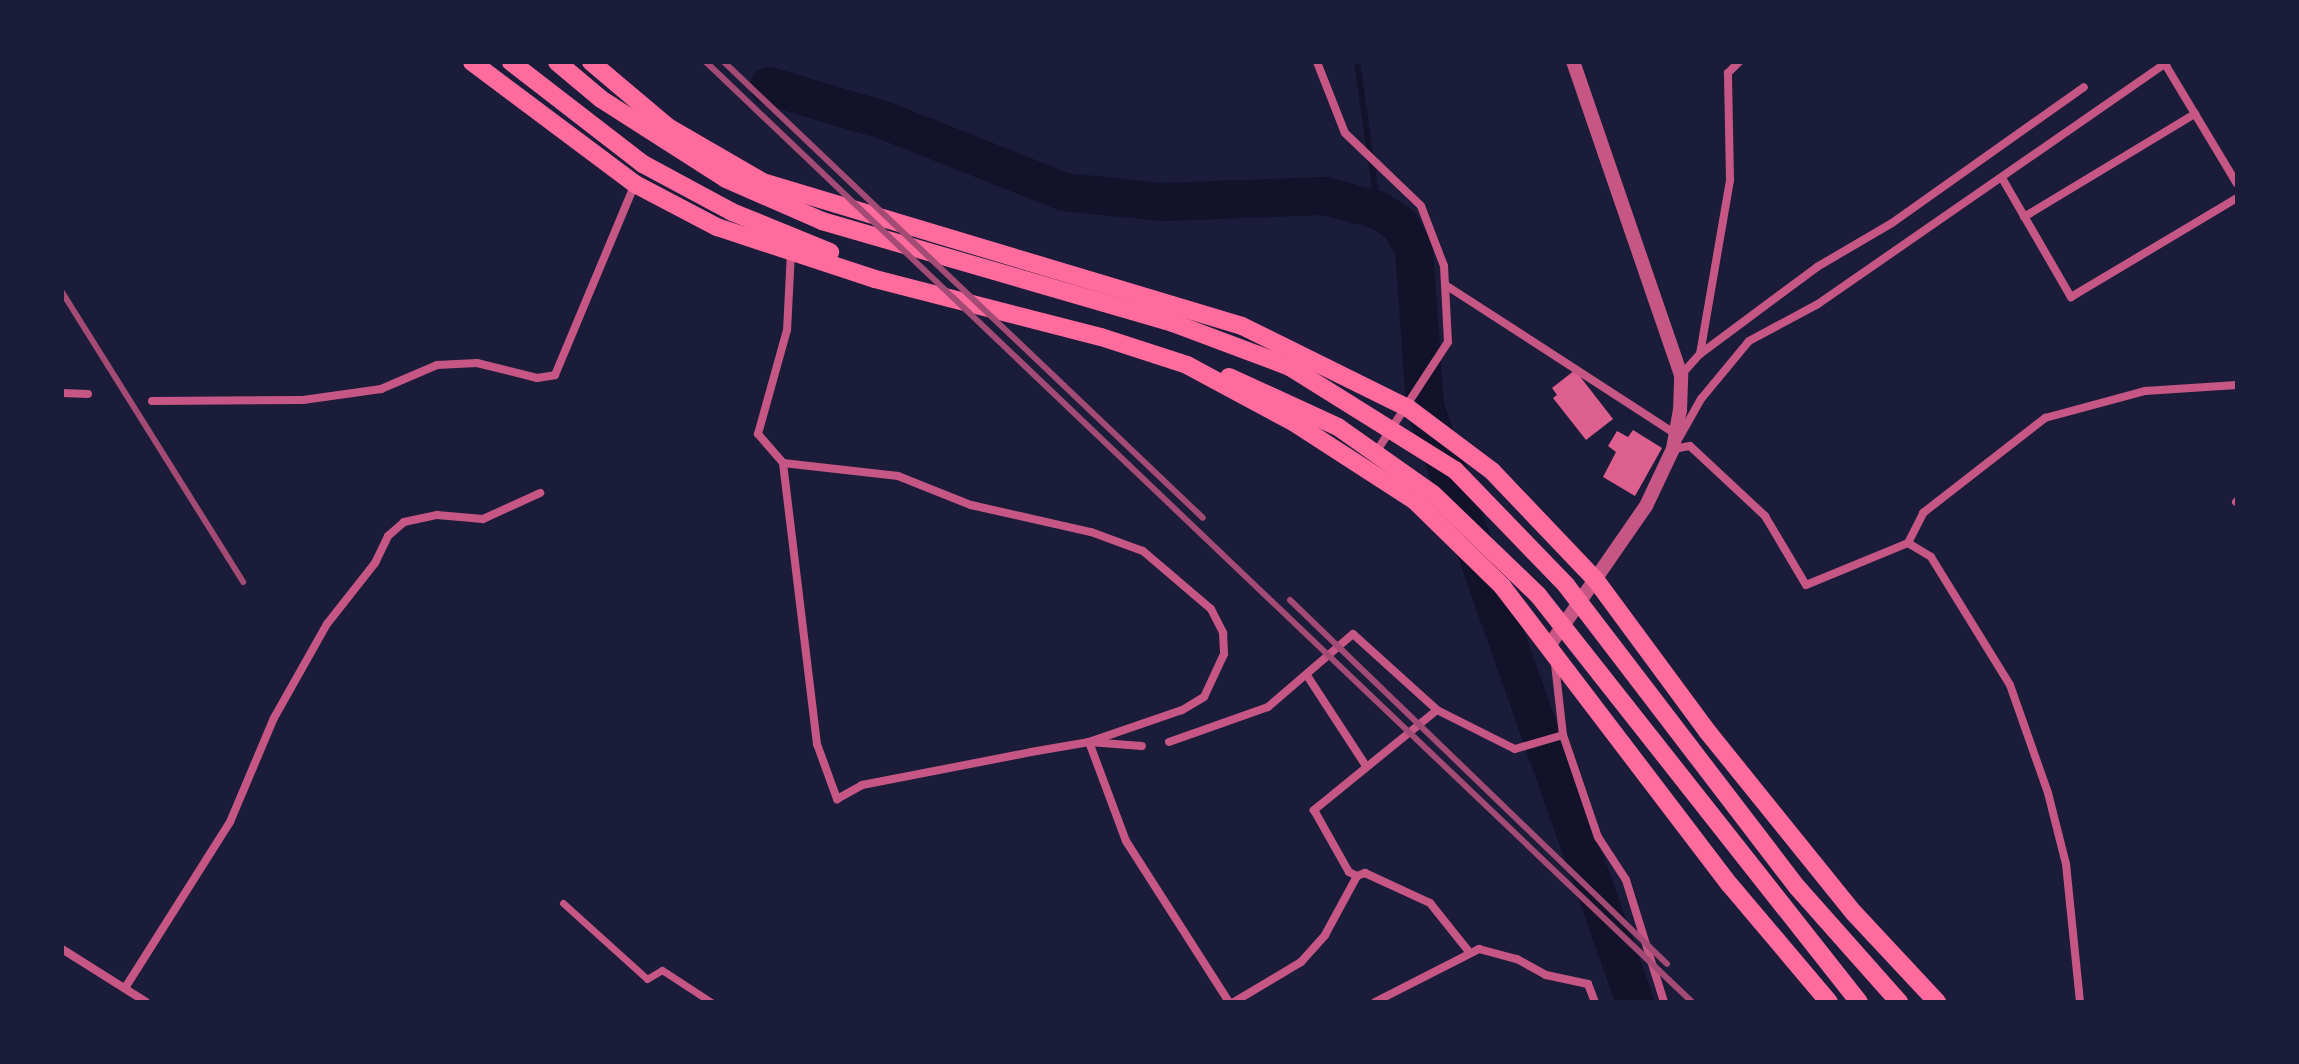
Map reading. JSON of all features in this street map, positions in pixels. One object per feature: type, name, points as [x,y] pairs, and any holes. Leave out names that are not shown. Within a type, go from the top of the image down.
[{"type":"main road","points":[[472,62],[635,184],[717,227],[1187,365],[1293,422],[1415,501],[1502,586],[1730,885],[1829,1002]]},
{"type":"main road","points":[[511,62],[643,164],[732,212],[894,274],[1173,355],[1274,394],[1338,427],[1433,494],[1538,595],[1859,1002]]},
{"type":"main road","points":[[557,62],[601,99],[726,179],[822,221],[1173,323],[1290,367],[1455,470],[1566,585],[1797,887],[1899,1002]]},
{"type":"main road","points":[[591,62],[668,127],[763,182],[1242,326],[1408,408],[1492,471],[1595,579],[1707,731],[1854,913],[1937,1002]]},
{"type":"street","points":[[1317,62],[1345,133],[1421,206],[1437,237],[1447,286],[1448,342],[1408,408],[1364,468]]},
{"type":"street","points":[[1573,62],[1681,375],[1675,442]]},
{"type":"street","points":[[1700,354],[1730,180],[1728,73],[1739,62]]},
{"type":"street","points":[[1664,1002],[1626,880],[1598,837],[1563,735],[1560,683],[1549,646],[1646,506],[1675,442],[1701,399],[1749,341],[1818,304],[2166,63],[2237,184]]},
{"type":"street","points":[[1681,375],[1700,354],[1817,267],[1892,223],[2084,87]]},
{"type":"street","points":[[2024,217],[2195,114]]},
{"type":"street","points":[[2002,178],[2071,297],[2237,198]]},
{"type":"street","points":[[152,401],[303,400],[381,389],[437,365],[477,363],[537,378],[555,375],[635,184]]},
{"type":"street","points":[[783,463],[898,476],[971,505],[1091,532],[1143,551],[1211,609],[1223,633],[1224,654],[1204,697],[1182,710],[1089,742],[862,785],[837,799],[817,744],[783,463],[758,434],[787,330],[791,251]]},
{"type":"street","points":[[1447,286],[1675,442],[1690,446],[1765,516],[1806,585],[1908,543],[1923,513],[2045,418],[2145,391],[2237,385]]},
{"type":"street","points":[[62,393],[88,394]]},
{"type":"street","points":[[125,988],[230,822],[274,718],[327,624],[375,563],[388,536],[404,522],[437,515],[483,519],[540,493]]},
{"type":"street","points":[[1908,543],[1931,557],[2010,685],[2048,793],[2066,864],[2080,1002]]},
{"type":"street","points":[[1169,742],[1268,707],[1308,677],[1353,634],[1437,710],[1515,749],[1528,749],[1563,735]]},
{"type":"street","points":[[1308,677],[1366,766]]},
{"type":"street","points":[[1357,876],[1349,872],[1314,810],[1437,710]]},
{"type":"street","points":[[1089,742],[1142,746]]},
{"type":"street","points":[[1089,742],[1126,841],[1232,1002],[1301,962],[1325,935],[1357,876],[1365,873],[1430,903],[1470,953]]},
{"type":"street","points":[[563,903],[647,979],[662,970],[711,1002]]},
{"type":"street","points":[[62,949],[146,1002]]},
{"type":"street","points":[[1375,1002],[1479,949],[1517,959],[1546,975],[1588,984],[1595,1002]]},
{"type":"building","points":[[1575,370],[1613,419],[1586,440],[1553,398],[1557,395],[1552,388]]},
{"type":"building","points":[[1633,430],[1662,448],[1635,496],[1603,477],[1616,452],[1608,446],[1617,431],[1628,437]]},
{"type":"waterway","points":[[1357,62],[1378,210]]},
{"type":"waterway","points":[[769,86],[886,121],[1064,192],[1163,202],[1325,196],[1378,210],[1400,225],[1414,249],[1425,407],[1635,1002]]},
{"type":"railway","points":[[706,62],[1692,1002]]},
{"type":"railway","points":[[724,62],[1203,518]]},
{"type":"railway","points":[[62,292],[243,582]]},
{"type":"railway","points":[[1290,600],[1667,964]]}]
